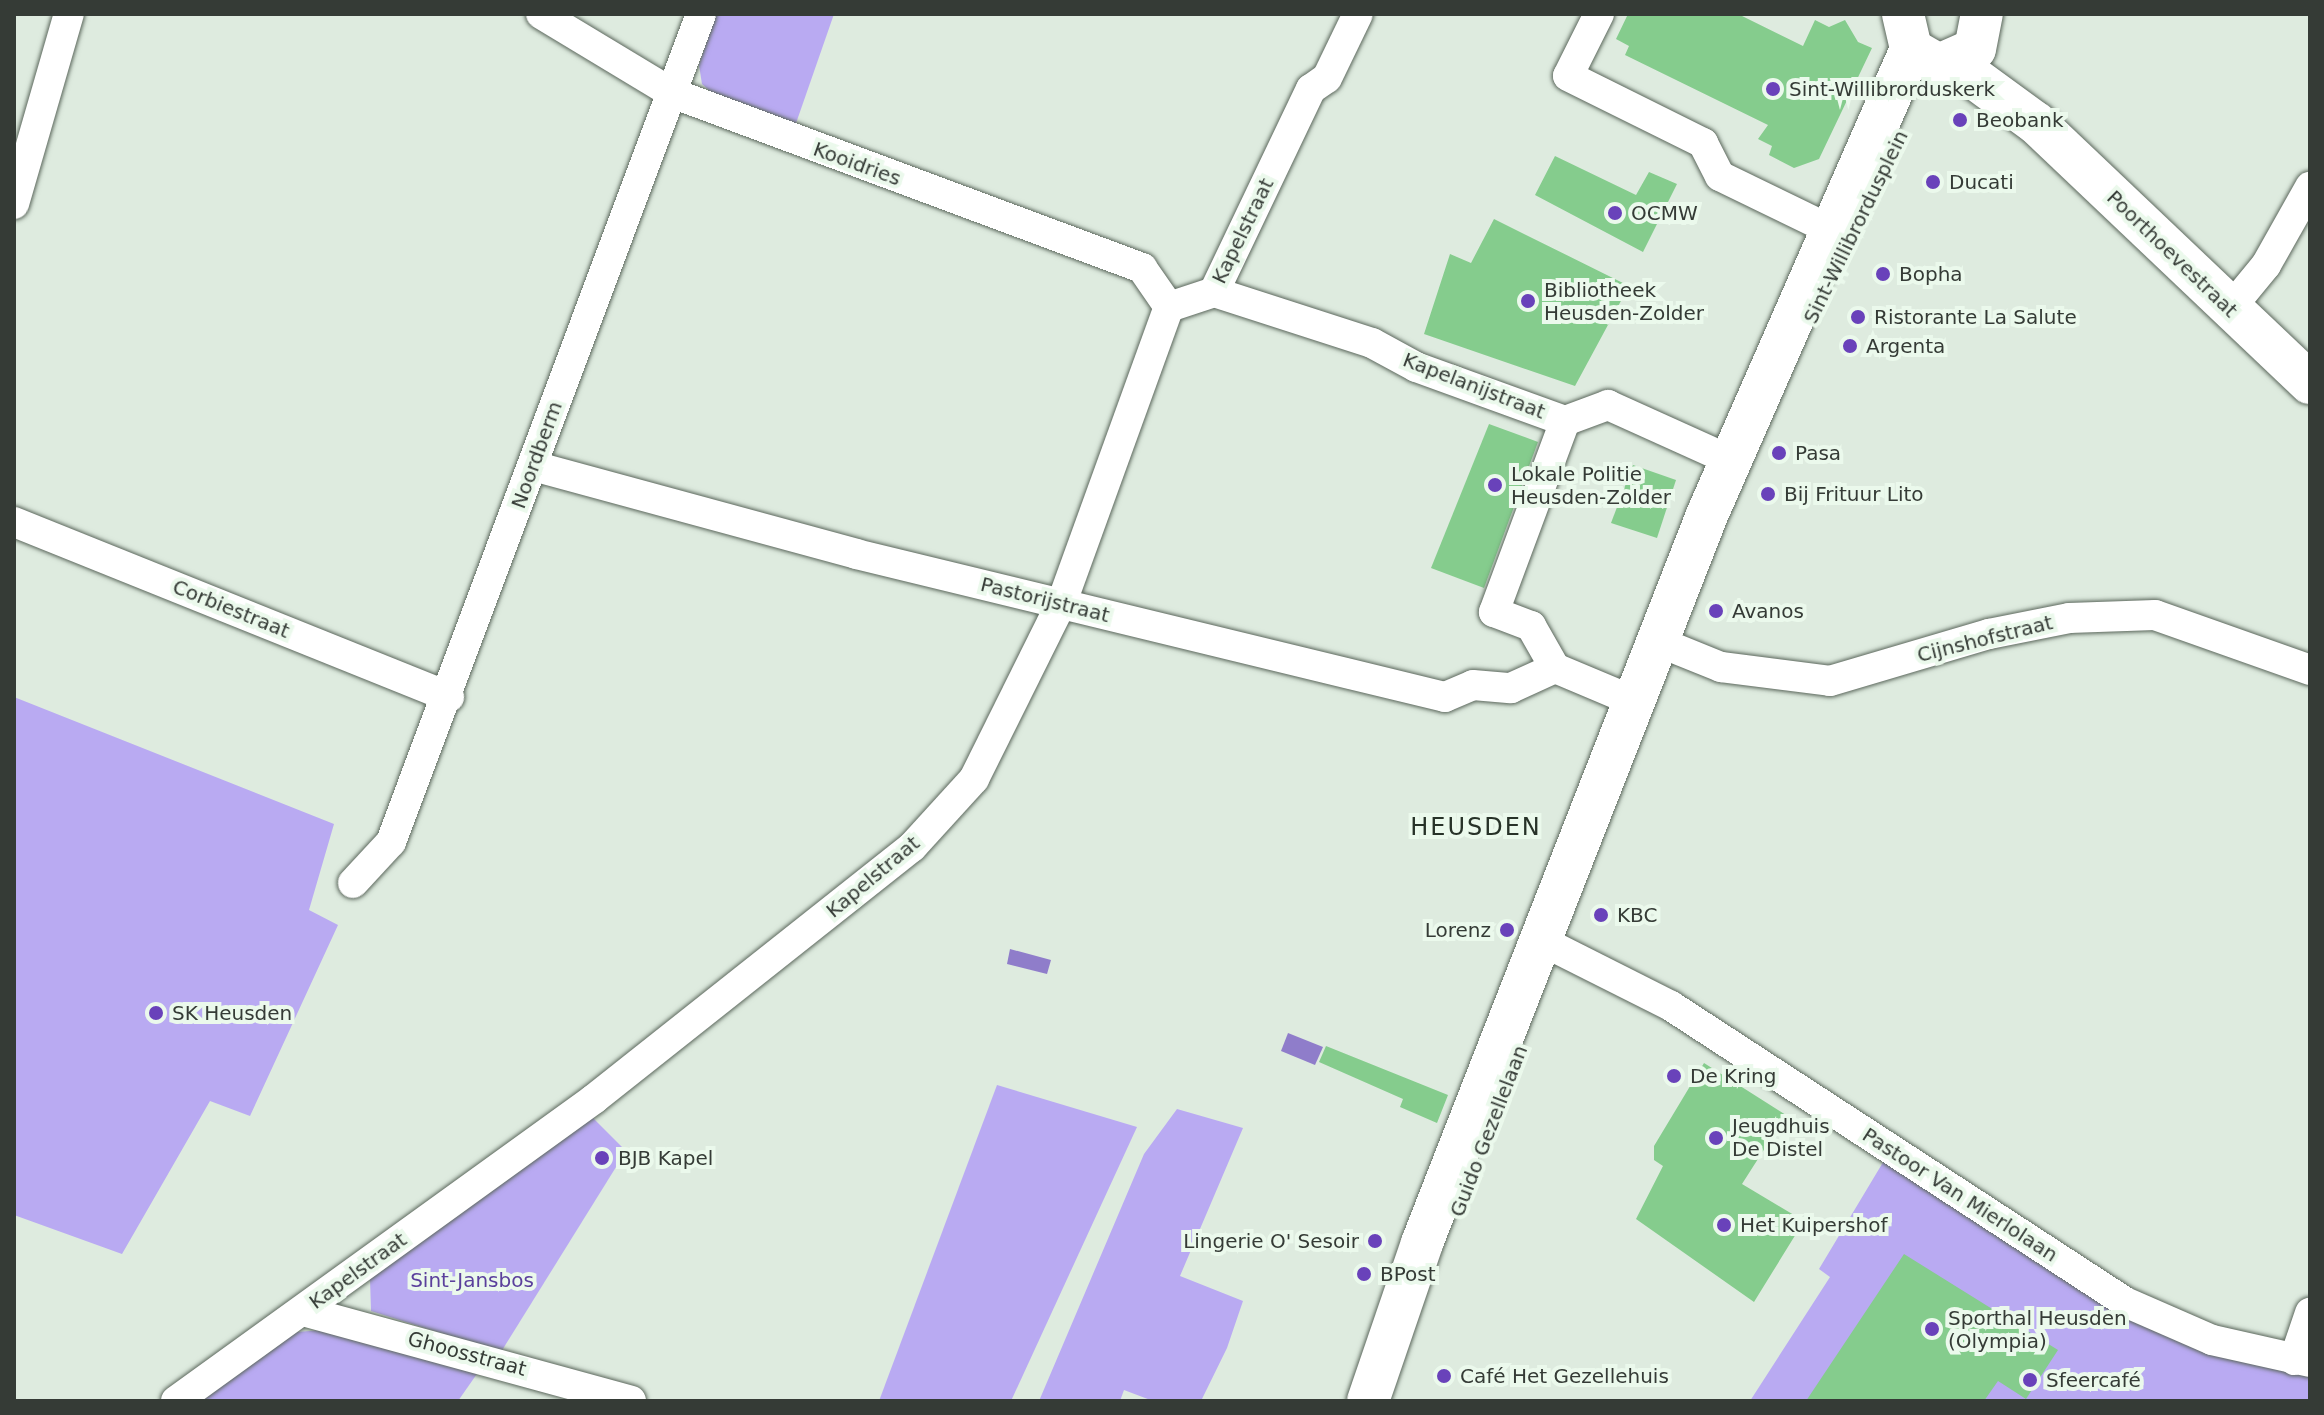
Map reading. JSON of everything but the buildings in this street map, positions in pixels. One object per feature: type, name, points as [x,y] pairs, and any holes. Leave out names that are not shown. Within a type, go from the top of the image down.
[{"type":"main road","name":"Poorthoevestraat","points":[[1933,36],[2036,123],[2229,310],[2310,383]]},
{"type":"main road","name":"Sint-Willibrordusplein","points":[[1659,642],[1730,460],[1766,385],[1815,222],[1933,36]]},
{"type":"main road","name":"Sint-Willibrordusplein","points":[[1766,385],[1803,337],[1933,36]]},
{"type":"main road","name":"Guido Gezellelaan","points":[[1368,1401],[1410,1291],[1438,1200],[1541,950],[1659,642]]},
{"type":"street","points":[[14,204],[69,14]]},
{"type":"street","name":"Kooidries","points":[[541,14],[672,93],[1142,268],[1169,307]]},
{"type":"street","name":"Noordberm","points":[[353,883],[391,842],[449,697],[701,14]]},
{"type":"street","name":"Kapelstraat","points":[[176,1401],[594,1099],[912,847],[974,779],[1062,602],[1169,307],[1214,292],[1311,89],[1327,78],[1358,14]]},
{"type":"street","points":[[1599,14],[1568,76],[1703,143],[1720,176],[1815,222]]},
{"type":"street","points":[[2229,310],[2266,265],[2310,187]]},
{"type":"street","name":"Kapelanijstraat","points":[[1214,292],[1372,343],[1416,367],[1565,421],[1608,405],[1730,460]]},
{"type":"street","points":[[1565,421],[1494,612],[1531,626],[1555,668],[1636,702]]},
{"type":"street","name":"Pastorijstraat","points":[[533,466],[1445,697],[1473,685],[1511,688],[1555,668]]},
{"type":"street","name":"Corbiestraat","points":[[14,522],[449,697]]},
{"type":"street","name":"Cijnshofstraat","points":[[1659,642],[1721,667],[1830,681],[2002,631],[2069,618],[2155,615],[2310,670]]},
{"type":"street","name":"Pastoor Van Mierlolaan","points":[[1541,950],[1671,1006],[2125,1302],[2212,1340],[2302,1361]]},
{"type":"street","name":"Ghoosstraat","points":[[303,1311],[631,1401]]},
{"type":"street","points":[[2302,1361],[2310,1313]]},
{"type":"green space","points":[[716,14],[834,14],[794,129],[721,101],[702,84],[699,65]]},
{"type":"green space","name":"SK Heusden","points":[[14,697],[334,824],[309,910],[338,925],[250,1116],[210,1101],[122,1254],[14,1215]]},
{"type":"green space","points":[[997,1085],[1137,1127],[1011,1401],[879,1401]]},
{"type":"green space","points":[[1177,1109],[1243,1128],[1180,1276],[1243,1301],[1227,1348],[1201,1401],[1153,1401],[1124,1390],[1120,1401],[1039,1401],[1144,1154]]},
{"type":"green space","name":"Sint-Jansbos","points":[[591,1116],[626,1151],[501,1352],[371,1311],[370,1279]]},
{"type":"green space","points":[[1885,1159],[2083,1290],[2310,1373],[2310,1401],[1750,1401],[1830,1277],[1819,1269]]},
{"type":"green space","name":"Sint-Jansbos","points":[[322,1330],[479,1371],[458,1401],[200,1401],[297,1332]]},
{"type":"shaded area","points":[[1010,949],[1051,960],[1047,974],[1007,964]]},
{"type":"shaded area","points":[[1288,1033],[1323,1047],[1315,1065],[1281,1051]]},
{"type":"place","name":"Sint-Willibrorduskerk","points":[[1773,89]]},
{"type":"place","name":"Beobank","points":[[1960,120]]},
{"type":"place","name":"Ducati","points":[[1933,182]]},
{"type":"place","name":"OCMW","points":[[1615,213]]},
{"type":"place","name":"Bopha","points":[[1883,274]]},
{"type":"place","name":"Bibliotheek Heusden-Zolder","points":[[1528,301]]},
{"type":"place","name":"Ristorante La Salute","points":[[1858,317]]},
{"type":"place","name":"Argenta","points":[[1850,346]]},
{"type":"place","name":"Pasa","points":[[1779,453]]},
{"type":"place","name":"Lokale Politie Heusden-Zolder","points":[[1495,485]]},
{"type":"place","name":"Bij Frituur Lito","points":[[1768,494]]},
{"type":"place","name":"Avanos","points":[[1716,611]]},
{"type":"place","name":"KBC","points":[[1601,915]]},
{"type":"place","name":"Lorenz","points":[[1507,930]]},
{"type":"place","name":"SK Heusden","points":[[156,1013]]},
{"type":"place","name":"De Kring","points":[[1674,1076]]},
{"type":"place","name":"Jeugdhuis De Distel","points":[[1716,1138]]},
{"type":"place","name":"BJB Kapel","points":[[602,1158]]},
{"type":"place","name":"Het Kuipershof","points":[[1724,1225]]},
{"type":"place","name":"Lingerie O' Sesoir","points":[[1375,1241]]},
{"type":"place","name":"BPost","points":[[1364,1274]]},
{"type":"place","name":"Sporthal Heusden (Olympia)","points":[[1932,1329]]},
{"type":"place","name":"Café Het Gezellehuis","points":[[1444,1376]]},
{"type":"place","name":"Sfeercafé","points":[[2030,1380]]},
{"type":"district","name":"HEUSDEN","points":[[1476,828]]}]
